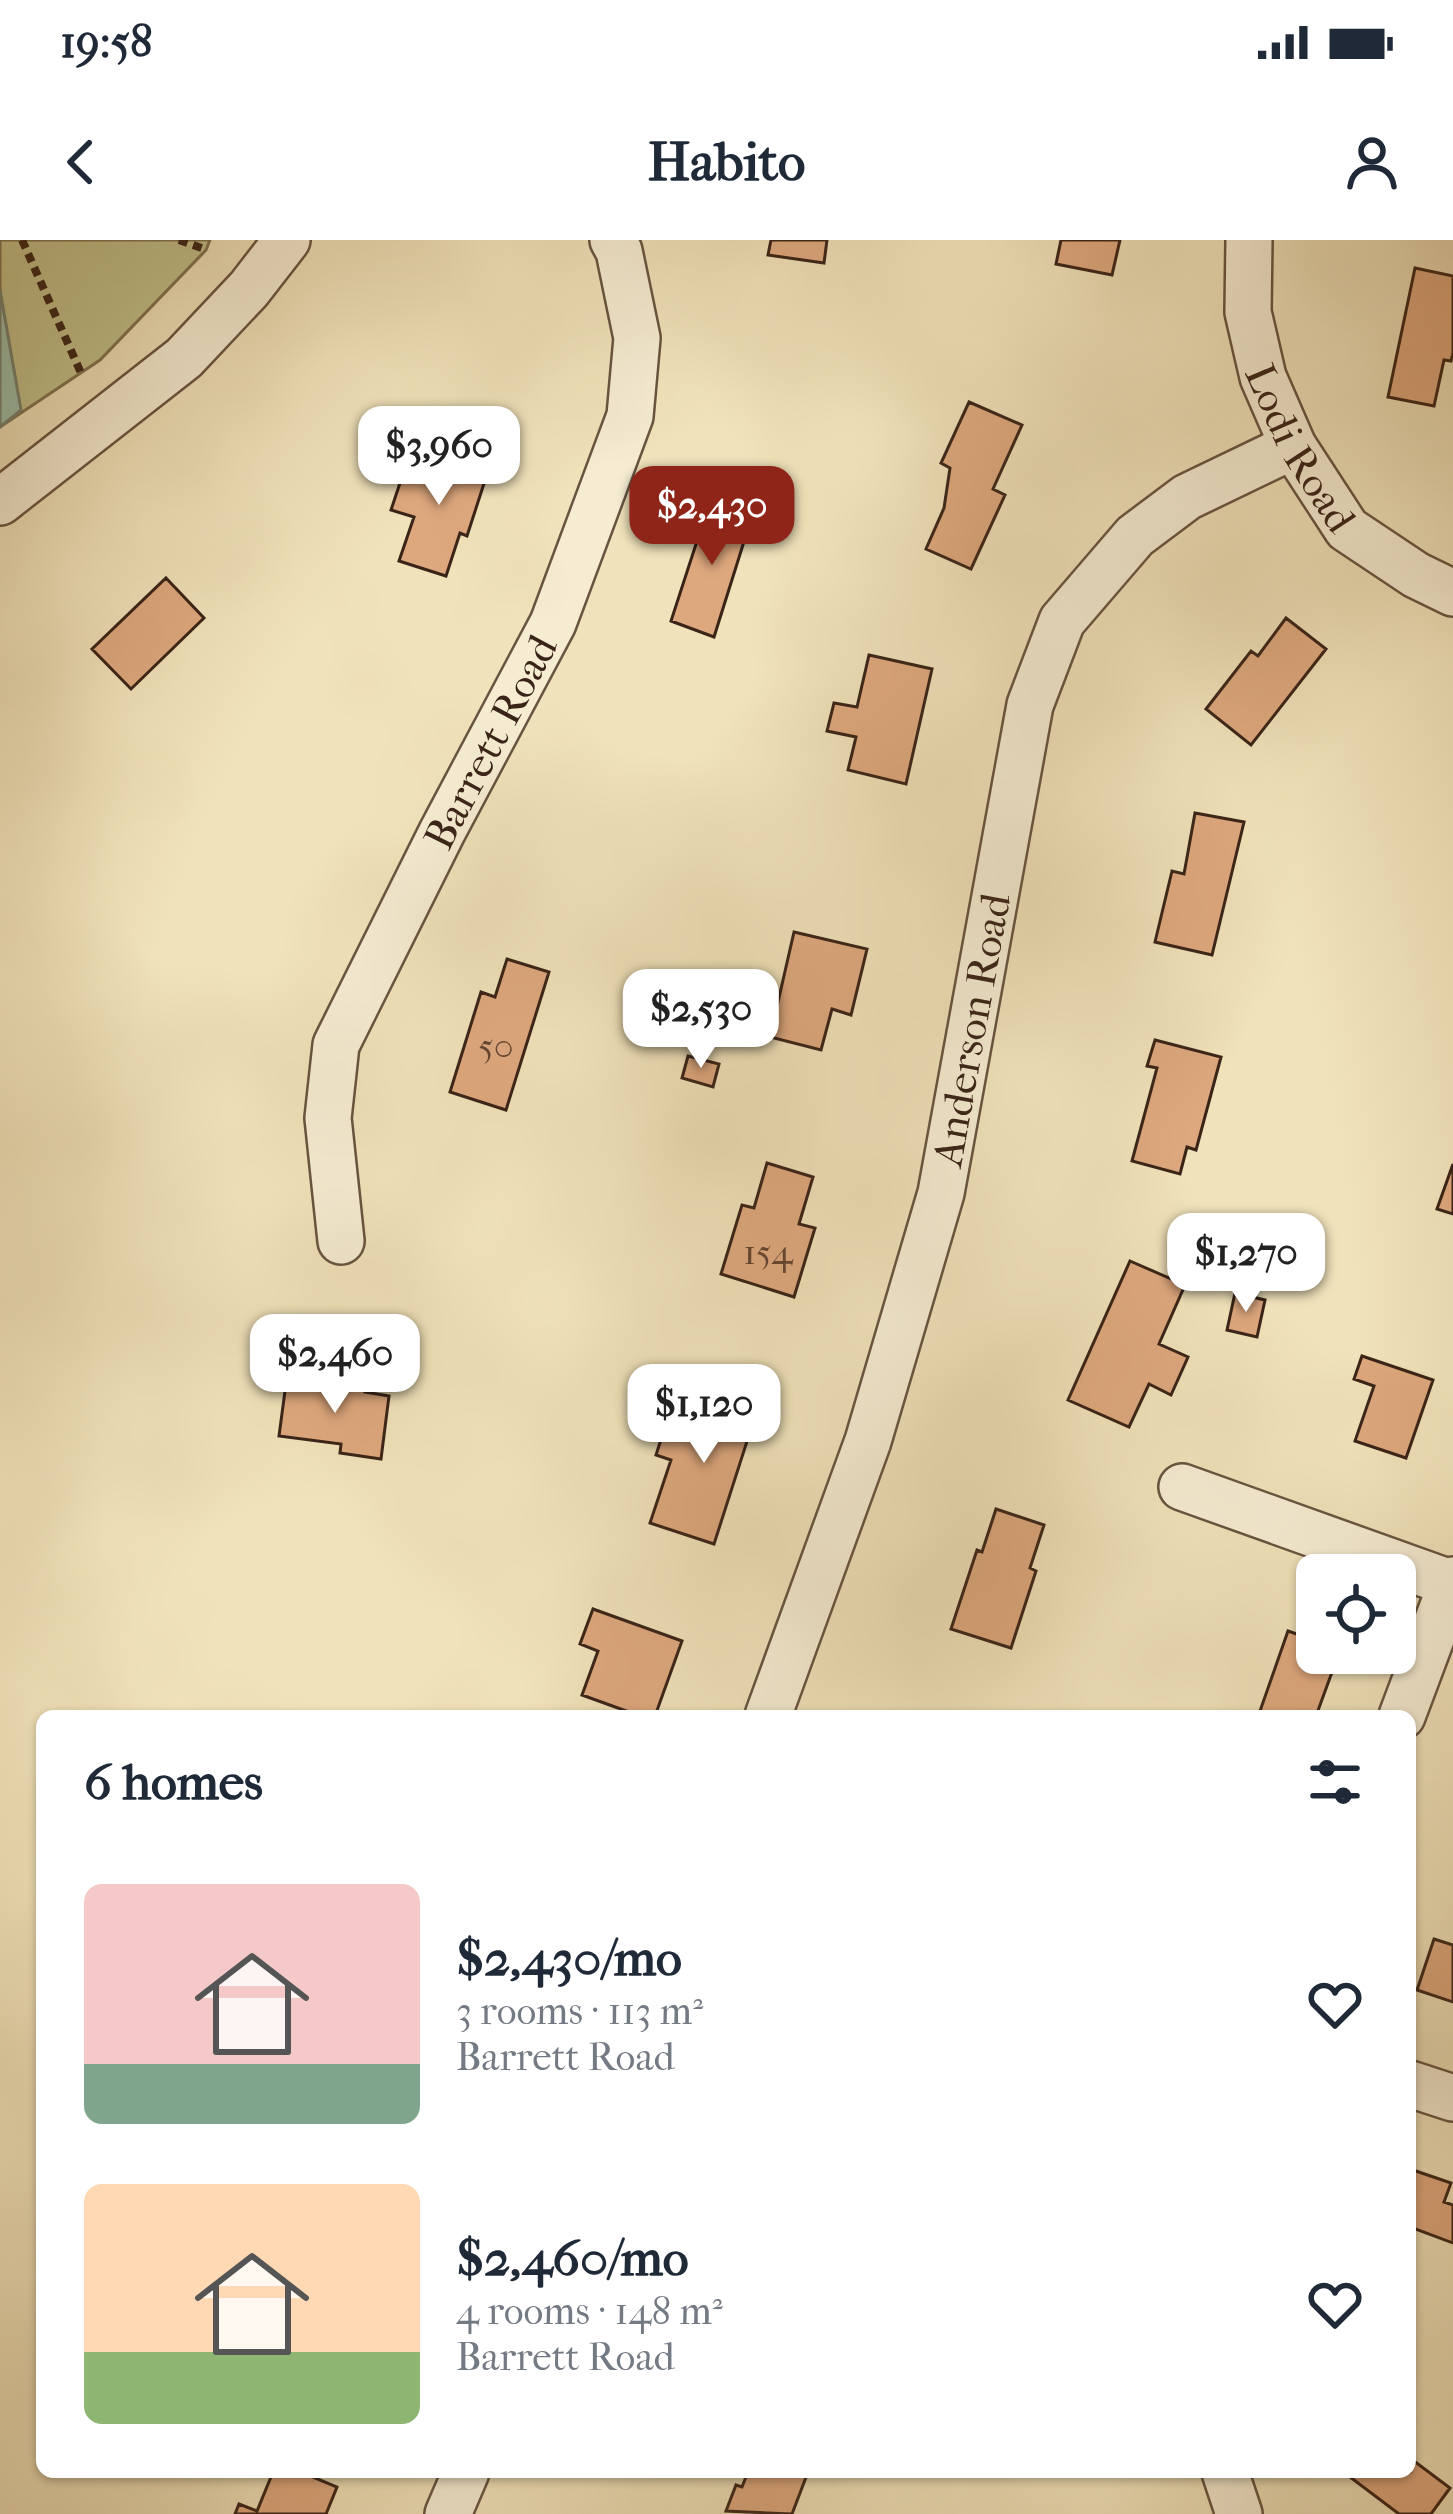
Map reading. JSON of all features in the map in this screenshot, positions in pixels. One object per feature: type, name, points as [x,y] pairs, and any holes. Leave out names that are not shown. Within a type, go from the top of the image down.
[{"type":"street","points":[[0,502],[184,358],[249,289],[286,240]]},
{"type":"street","name":"Barrett Road","points":[[340,1241],[328,1118],[336,1045],[553,623],[630,416],[637,338],[613,240]]},
{"type":"street","name":"Lodi Road","points":[[1250,240],[1248,312],[1262,377],[1293,446],[1347,529],[1416,575],[1453,593]]},
{"type":"street","name":"Anderson Road","points":[[770,1710],[868,1441],[941,1193],[1030,705],[1062,621],[1135,536],[1187,497],[1293,446]]},
{"type":"street","points":[[1182,1487],[1452,1582],[1404,1710]]},
{"type":"street","points":[[1416,2086],[1453,2098]]},
{"type":"street","points":[[448,2514],[463,2478]]},
{"type":"path","points":[[22,240],[81,373]]},
{"type":"path","points":[[179,240],[206,250]]},
{"type":"shaded area","points":[[0,240],[210,240],[206,250],[100,360],[0,427]]},
{"type":"shaded area","points":[[0,290],[21,410],[0,427]]},
{"type":"building","points":[[771,240],[827,240],[824,263],[768,255]]},
{"type":"building","points":[[1061,240],[1120,240],[1112,275],[1056,264]]},
{"type":"building","points":[[1415,268],[1453,276],[1453,353],[1451,361],[1444,360],[1434,406],[1388,397]]},
{"type":"building","points":[[969,402],[1022,425],[993,489],[1005,495],[971,569],[926,549],[944,508],[950,468],[941,463]]},
{"type":"building","points":[[431,446],[490,465],[467,536],[460,533],[446,576],[399,561],[414,517],[391,510],[403,474],[420,480]]},
{"type":"building","points":[[711,498],[753,513],[714,637],[671,621]]},
{"type":"building","points":[[166,578],[204,618],[131,689],[92,649]]},
{"type":"building","points":[[1286,618],[1326,649],[1251,745],[1206,709],[1251,651],[1258,656]]},
{"type":"building","points":[[869,655],[932,669],[906,784],[848,770],[856,737],[827,731],[834,703],[857,707]]},
{"type":"building","points":[[1195,813],[1244,822],[1212,955],[1155,942],[1172,871],[1184,874]]},
{"type":"building","points":[[794,932],[867,949],[851,1015],[832,1009],[821,1050],[770,1037]]},
{"type":"building","points":[[507,959],[549,972],[506,1110],[450,1092],[481,992],[495,997]]},
{"type":"building","points":[[1155,1040],[1221,1057],[1196,1150],[1187,1147],[1180,1174],[1132,1161],[1157,1068],[1147,1066]]},
{"type":"building","points":[[688,1056],[719,1064],[713,1087],[682,1078]]},
{"type":"building","points":[[767,1163],[813,1177],[799,1224],[815,1228],[794,1297],[721,1274],[742,1205],[754,1208]]},
{"type":"building","points":[[1453,1164],[1453,1214],[1437,1209]]},
{"type":"building","points":[[1130,1261],[1185,1285],[1159,1344],[1188,1357],[1171,1395],[1149,1384],[1129,1427],[1068,1400]]},
{"type":"building","points":[[1235,1293],[1265,1300],[1257,1337],[1227,1330]]},
{"type":"building","points":[[1362,1356],[1433,1380],[1406,1458],[1355,1441],[1374,1386],[1354,1379]]},
{"type":"building","points":[[287,1376],[333,1383],[332,1388],[344,1390],[345,1381],[366,1384],[365,1392],[389,1396],[381,1459],[340,1453],[341,1444],[279,1436]]},
{"type":"building","points":[[705,1387],[759,1404],[714,1544],[650,1523],[671,1460],[656,1455],[665,1427],[689,1435]]},
{"type":"building","points":[[996,1509],[1044,1525],[1030,1568],[1036,1571],[1011,1648],[951,1629]]},
{"type":"building","points":[[593,1609],[682,1641],[657,1710],[623,1710],[582,1695],[598,1651],[580,1644]]},
{"type":"building","points":[[1288,1631],[1296,1634],[1296,1674],[1331,1674],[1318,1710],[1260,1710]]},
{"type":"building","points":[[1434,1939],[1453,1945],[1453,2002],[1417,1990]]},
{"type":"building","points":[[1416,2171],[1451,2183],[1444,2202],[1453,2205],[1453,2243],[1416,2229]]},
{"type":"building","points":[[1416,2462],[1450,2488],[1431,2514],[1399,2514],[1351,2478],[1416,2478]]},
{"type":"building","points":[[271,2478],[315,2478],[337,2487],[326,2514],[235,2514],[239,2504],[257,2511]]},
{"type":"building","points":[[746,2478],[806,2478],[792,2514],[726,2511],[736,2485],[742,2487]]}]
